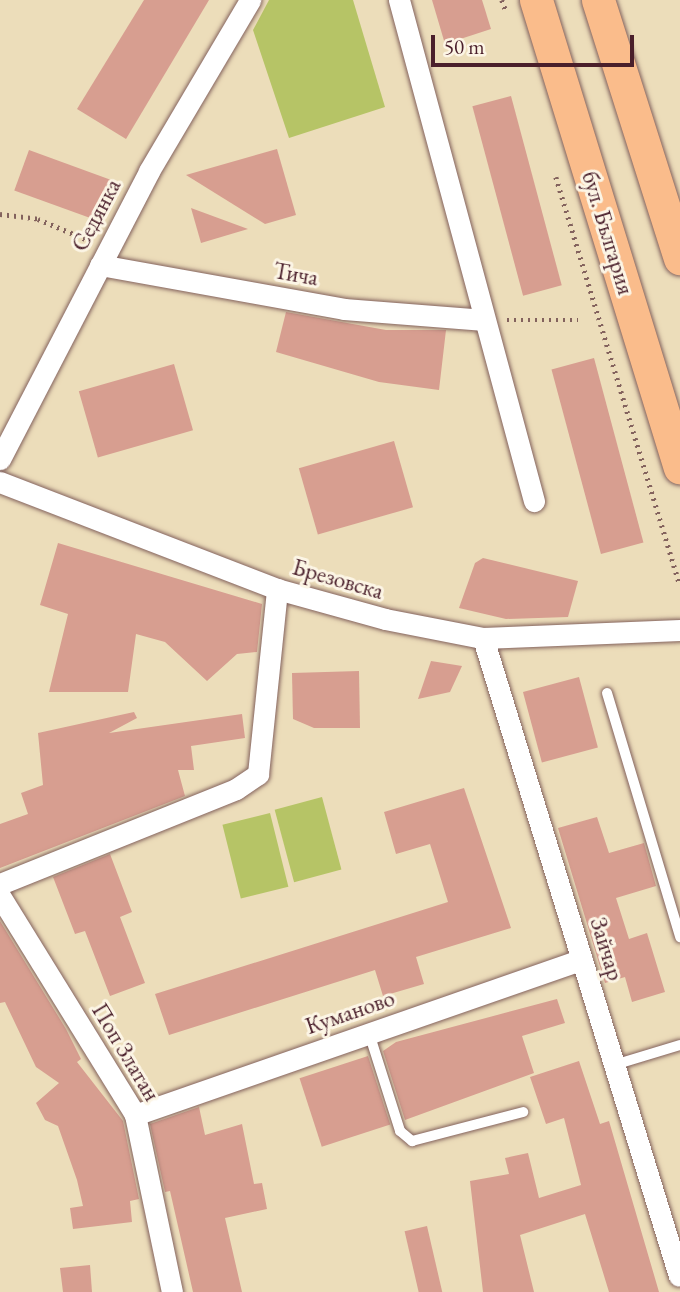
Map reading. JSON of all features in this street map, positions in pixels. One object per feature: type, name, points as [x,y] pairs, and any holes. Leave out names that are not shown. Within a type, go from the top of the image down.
[{"type":"main road","name":"бул. България","points":[[536,0],[680,467]]},
{"type":"main road","points":[[598,0],[680,258]]},
{"type":"street","name":"Седянка","points":[[0,459],[104,257],[250,0]]},
{"type":"street","points":[[399,0],[534,501]]},
{"type":"street","name":"Тича","points":[[104,257],[344,309],[485,320]]},
{"type":"street","name":"Брезовска","points":[[0,482],[276,589],[483,638],[680,629]]},
{"type":"street","points":[[0,884],[236,789],[258,774],[276,589]]},
{"type":"street","name":"Зайчар","points":[[483,638],[679,1276]]},
{"type":"street","name":"Поп Златан","points":[[0,897],[135,1115],[172,1292]]},
{"type":"street","name":"Куманово","points":[[135,1115],[582,959]]},
{"type":"lane","points":[[607,693],[680,937]]},
{"type":"lane","points":[[369,1033],[400,1131],[412,1141],[523,1112]]},
{"type":"lane","points":[[614,1065],[680,1045]]},
{"type":"path","points":[[502,0],[510,26]]},
{"type":"path","points":[[553,167],[680,584]]},
{"type":"path","points":[[0,214],[64,227],[104,257]]},
{"type":"path","points":[[485,320],[578,320]]},
{"type":"green space","points":[[269,0],[353,0],[385,107],[289,138],[253,30]]},
{"type":"green space","points":[[322,797],[341,869],[294,882],[275,810]]},
{"type":"green space","points":[[270,813],[288,887],[241,899],[222,825]]},
{"type":"building","points":[[144,0],[209,0],[126,139],[77,109]]},
{"type":"building","points":[[432,0],[482,0],[491,29],[445,44]]},
{"type":"building","points":[[511,96],[562,285],[523,296],[472,106]]},
{"type":"building","points":[[277,149],[296,215],[265,224],[186,175]]},
{"type":"building","points":[[29,150],[110,179],[95,220],[14,190]]},
{"type":"building","points":[[191,208],[248,229],[201,243]]},
{"type":"building","points":[[286,312],[386,330],[446,330],[439,390],[379,382],[276,352]]},
{"type":"building","points":[[594,358],[643,542],[601,554],[551,369]]},
{"type":"building","points":[[174,364],[193,430],[98,458],[79,391]]},
{"type":"building","points":[[394,441],[413,507],[318,535],[299,468]]},
{"type":"building","points":[[58,543],[262,604],[257,652],[237,654],[207,681],[165,642],[136,634],[128,692],[49,692],[68,614],[40,605]]},
{"type":"building","points":[[483,558],[578,581],[568,617],[506,619],[459,608],[475,563]]},
{"type":"building","points":[[431,661],[462,666],[450,692],[418,699]]},
{"type":"building","points":[[359,671],[360,728],[314,728],[293,719],[292,673]]},
{"type":"building","points":[[579,677],[598,748],[542,763],[523,692]]},
{"type":"building","points":[[134,712],[137,718],[109,733],[242,714],[245,738],[191,746],[194,770],[178,770],[185,796],[0,868],[0,824],[28,814],[21,793],[43,785],[38,733]]},
{"type":"building","points":[[464,788],[511,928],[416,957],[424,984],[383,996],[375,970],[169,1035],[155,994],[448,902],[430,844],[396,854],[384,812]]},
{"type":"building","points":[[597,817],[609,853],[644,843],[656,886],[616,898],[629,939],[647,933],[665,992],[632,1002],[625,977],[605,983],[558,828]]},
{"type":"building","points":[[110,854],[132,912],[120,917],[145,983],[110,996],[85,931],[75,934],[53,877]]},
{"type":"building","points":[[0,921],[66,1029],[81,1059],[77,1062],[123,1121],[139,1199],[130,1201],[132,1222],[73,1229],[70,1208],[83,1206],[77,1180],[58,1126],[45,1120],[36,1103],[59,1083],[36,1067],[5,1002],[0,1003]]},
{"type":"building","points":[[557,999],[565,1023],[522,1036],[534,1073],[405,1120],[383,1051],[396,1042]]},
{"type":"building","points":[[368,1056],[390,1124],[322,1147],[300,1078]]},
{"type":"building","points":[[579,1061],[600,1124],[609,1121],[659,1292],[609,1292],[585,1214],[520,1235],[534,1292],[483,1292],[470,1181],[509,1174],[505,1158],[528,1153],[539,1198],[581,1185],[564,1118],[546,1124],[530,1077]]},
{"type":"building","points":[[199,1107],[205,1135],[242,1124],[254,1184],[262,1183],[267,1209],[225,1218],[242,1292],[193,1292],[170,1191],[165,1192],[150,1124]]},
{"type":"building","points":[[427,1226],[442,1292],[419,1292],[405,1231]]},
{"type":"building","points":[[90,1265],[92,1292],[63,1292],[60,1268]]}]
